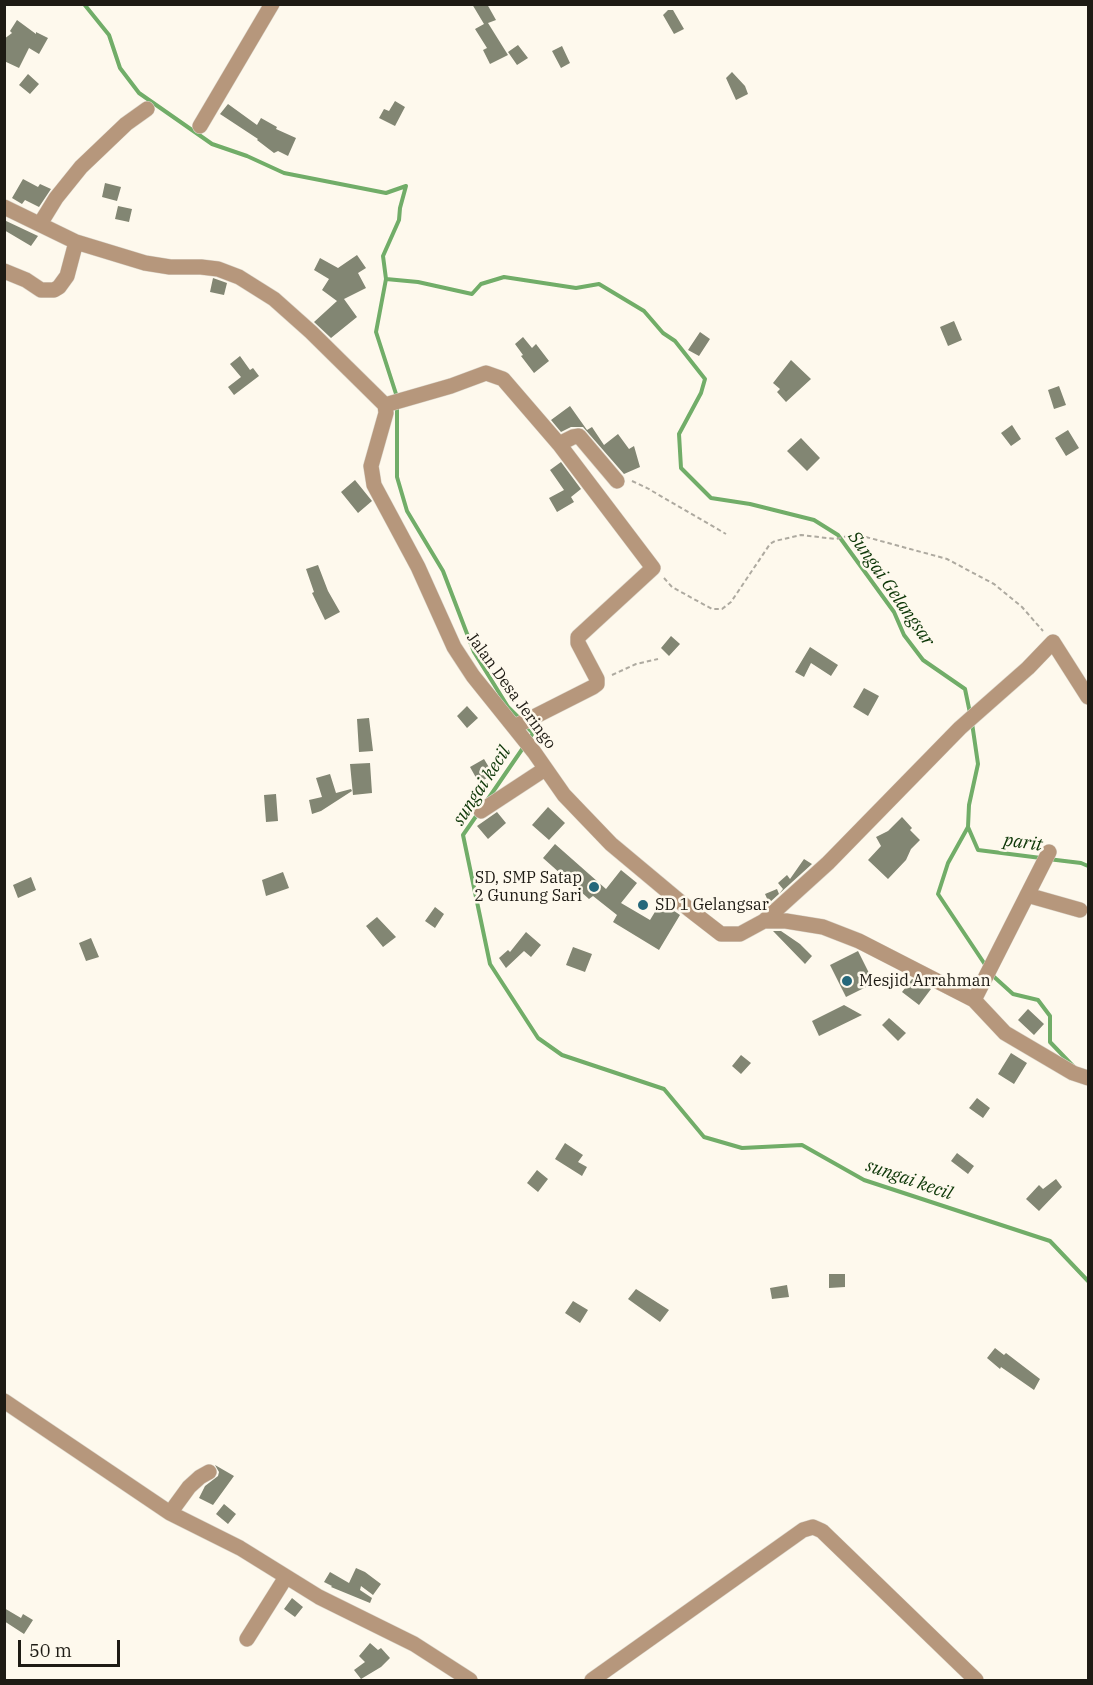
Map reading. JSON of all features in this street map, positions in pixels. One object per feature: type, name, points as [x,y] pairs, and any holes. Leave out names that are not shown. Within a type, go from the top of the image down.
[{"type":"street","points":[[200,126],[272,4]]},
{"type":"street","points":[[40,224],[56,198],[81,167],[126,124],[147,109]]},
{"type":"street","points":[[4,207],[76,242],[145,263],[170,267],[218,269],[239,278],[274,299],[385,405],[411,399],[486,373],[503,379],[559,444],[653,568],[578,637],[578,643],[597,679],[597,684],[520,726]]},
{"type":"street","points":[[4,271],[26,280],[41,290],[54,290],[60,287],[66,276],[76,242]]},
{"type":"street","name":"Jalan Desa Jeringo","points":[[385,405],[386,413],[371,466],[374,485],[418,567],[454,647],[473,676],[520,726],[534,752],[564,795],[612,844],[721,934],[740,934],[764,921],[801,922],[835,931],[889,955],[974,1000],[1005,1033],[1073,1073],[1089,1078]]},
{"type":"street","points":[[559,444],[579,436],[617,481]]},
{"type":"street","points":[[764,921],[828,863],[960,728],[1028,668],[1053,642],[1089,697]]},
{"type":"street","points":[[481,811],[545,769]]},
{"type":"street","points":[[974,1000],[1049,852]]},
{"type":"street","points":[[1027,895],[1080,910]]},
{"type":"street","points":[[4,1401],[170,1513],[240,1548],[319,1597],[414,1644],[470,1680]]},
{"type":"street","points":[[170,1513],[189,1487],[209,1472]]},
{"type":"street","points":[[592,1680],[803,1530],[813,1527],[822,1531],[976,1680]]},
{"type":"street","points":[[247,1639],[286,1577]]},
{"type":"path","points":[[617,481],[628,480],[639,484],[726,534]]},
{"type":"path","points":[[653,568],[672,587],[712,609],[722,609],[731,602],[775,540],[801,535],[837,539],[855,534],[946,559],[994,584],[1022,607],[1053,642]]},
{"type":"path","points":[[597,679],[636,664],[658,659]]},
{"type":"building","points":[[472,4],[487,4],[496,20],[488,23],[508,55],[490,64],[483,50],[487,48],[475,29],[484,24]]},
{"type":"building","points":[[668,10],[673,10],[684,29],[674,34],[663,15]]},
{"type":"building","points":[[17,20],[36,34],[36,32],[48,38],[39,54],[29,48],[19,68],[4,61],[4,39],[12,33],[10,31]]},
{"type":"building","points":[[518,45],[528,58],[517,65],[508,52]]},
{"type":"building","points":[[562,46],[570,63],[561,68],[552,51]]},
{"type":"building","points":[[732,72],[745,86],[748,94],[736,100],[726,78]]},
{"type":"building","points":[[28,74],[39,84],[30,94],[19,85]]},
{"type":"building","points":[[395,101],[405,107],[395,126],[379,118],[384,109],[389,111]]},
{"type":"building","points":[[228,104],[257,125],[261,118],[277,127],[276,129],[296,138],[288,156],[278,151],[274,153],[258,139],[220,114]]},
{"type":"building","points":[[23,179],[38,187],[40,184],[51,189],[39,207],[25,200],[22,204],[12,198]]},
{"type":"building","points":[[105,183],[121,187],[117,201],[102,197]]},
{"type":"building","points":[[118,206],[132,209],[129,222],[115,219]]},
{"type":"building","points":[[4,220],[38,236],[31,246],[4,230]]},
{"type":"building","points":[[357,255],[366,268],[358,273],[366,288],[344,299],[357,317],[331,338],[314,322],[337,301],[322,290],[329,279],[314,270],[320,258],[338,268]]},
{"type":"building","points":[[213,278],[227,283],[224,295],[210,292]]},
{"type":"building","points":[[954,321],[962,340],[948,346],[940,327]]},
{"type":"building","points":[[700,332],[710,339],[699,356],[688,350]]},
{"type":"building","points":[[523,337],[532,348],[536,344],[549,361],[534,373],[515,344]]},
{"type":"building","points":[[240,356],[250,370],[253,368],[259,376],[234,395],[228,387],[241,377],[230,364]]},
{"type":"building","points":[[791,360],[811,379],[786,402],[777,392],[780,389],[773,383]]},
{"type":"building","points":[[1059,386],[1066,405],[1054,409],[1048,390]]},
{"type":"building","points":[[570,406],[587,430],[592,427],[604,445],[618,434],[629,449],[634,446],[640,467],[624,474],[583,427],[571,427],[561,432],[551,420]]},
{"type":"building","points":[[1012,425],[1021,439],[1011,446],[1001,433]]},
{"type":"building","points":[[1068,430],[1079,448],[1066,456],[1055,438]]},
{"type":"building","points":[[801,438],[820,458],[807,471],[787,451]]},
{"type":"building","points":[[561,462],[581,489],[571,497],[574,502],[557,512],[549,498],[564,490],[550,470]]},
{"type":"building","points":[[355,480],[372,501],[358,513],[341,492]]},
{"type":"building","points":[[318,565],[328,591],[340,612],[325,620],[312,593],[314,592],[306,569]]},
{"type":"building","points":[[671,636],[680,644],[669,656],[661,648]]},
{"type":"building","points":[[810,647],[838,665],[831,676],[811,663],[804,677],[795,672]]},
{"type":"building","points":[[864,688],[879,696],[868,716],[853,707]]},
{"type":"building","points":[[467,706],[478,718],[467,728],[457,716]]},
{"type":"building","points":[[369,718],[373,751],[359,752],[357,719]]},
{"type":"building","points":[[484,759],[493,774],[479,783],[470,767]]},
{"type":"building","points":[[370,763],[372,793],[353,795],[350,764]]},
{"type":"building","points":[[330,774],[336,793],[351,789],[352,791],[321,811],[312,814],[309,800],[322,797],[316,778]]},
{"type":"building","points":[[276,794],[278,821],[266,822],[264,795]]},
{"type":"building","points":[[548,807],[565,823],[549,840],[532,825]]},
{"type":"building","points":[[497,812],[506,823],[488,839],[477,826]]},
{"type":"building","points":[[902,817],[920,840],[911,849],[906,860],[888,879],[868,860],[881,846],[876,837],[888,831]]},
{"type":"building","points":[[555,844],[606,889],[621,870],[637,883],[621,903],[650,920],[661,902],[680,915],[659,950],[613,922],[617,915],[593,896],[589,899],[543,858]]},
{"type":"building","points":[[804,859],[812,864],[779,894],[783,889],[778,883],[787,875],[790,879]]},
{"type":"building","points":[[283,872],[289,888],[266,896],[262,880]]},
{"type":"building","points":[[31,877],[36,890],[18,898],[13,885]]},
{"type":"building","points":[[777,889],[779,894],[769,903],[765,894]]},
{"type":"building","points":[[435,907],[444,914],[435,928],[425,921]]},
{"type":"building","points":[[377,917],[396,937],[383,947],[366,926]]},
{"type":"building","points":[[773,931],[781,931],[800,944],[812,956],[805,964]]},
{"type":"building","points":[[526,932],[541,945],[531,957],[524,951],[506,968],[499,958],[508,950],[510,952]]},
{"type":"building","points":[[91,938],[99,957],[86,961],[79,943]]},
{"type":"building","points":[[573,947],[592,954],[585,972],[566,965]]},
{"type":"building","points":[[858,951],[874,983],[846,997],[830,965]]},
{"type":"building","points":[[912,979],[931,989],[919,1005],[902,992]]},
{"type":"building","points":[[844,1005],[862,1015],[819,1036],[812,1021]]},
{"type":"building","points":[[1028,1009],[1044,1024],[1034,1035],[1018,1020]]},
{"type":"building","points":[[889,1018],[906,1033],[898,1041],[882,1025]]},
{"type":"building","points":[[1011,1053],[1027,1063],[1014,1084],[998,1074]]},
{"type":"building","points":[[741,1055],[751,1063],[741,1074],[732,1066]]},
{"type":"building","points":[[977,1098],[990,1108],[983,1118],[969,1108]]},
{"type":"building","points":[[565,1143],[583,1155],[578,1162],[587,1167],[582,1176],[555,1159]]},
{"type":"building","points":[[957,1153],[974,1166],[968,1174],[951,1161]]},
{"type":"building","points":[[537,1170],[548,1179],[538,1192],[527,1183]]},
{"type":"building","points":[[1056,1179],[1062,1187],[1039,1211],[1026,1199],[1039,1185],[1043,1189]]},
{"type":"building","points":[[829,1274],[845,1274],[845,1287],[829,1288]]},
{"type":"building","points":[[787,1285],[789,1297],[772,1299],[770,1288]]},
{"type":"building","points":[[636,1289],[669,1310],[660,1322],[628,1299]]},
{"type":"building","points":[[573,1301],[588,1310],[580,1323],[565,1313]]},
{"type":"building","points":[[995,1348],[1004,1355],[1006,1353],[1040,1379],[1034,1390],[987,1358]]},
{"type":"building","points":[[215,1465],[234,1476],[213,1505],[199,1498],[205,1486],[218,1476],[219,1472]]},
{"type":"building","points":[[224,1504],[236,1514],[228,1524],[216,1514]]},
{"type":"building","points":[[356,1568],[381,1584],[373,1595],[361,1586],[360,1590],[372,1598],[370,1603],[324,1582],[330,1572],[349,1583]]},
{"type":"building","points":[[292,1598],[303,1607],[295,1617],[284,1609]]},
{"type":"building","points":[[4,1608],[21,1618],[23,1614],[33,1620],[24,1634],[4,1621]]},
{"type":"building","points":[[370,1643],[378,1650],[381,1648],[390,1658],[381,1667],[361,1679],[354,1670],[365,1662],[359,1656]]},
{"type":"waterway","name":"Sungai Gelangsar","points":[[84,4],[109,35],[120,68],[139,93],[212,144],[247,156],[284,173],[386,193],[406,186],[399,220],[383,256],[386,279],[418,282],[472,294],[481,284],[504,277],[576,288],[599,284],[644,311],[663,333],[675,341],[705,379],[701,393],[679,434],[681,468],[711,498],[750,504],[814,520],[838,535],[894,612],[904,635],[923,660],[965,689],[970,713]]},
{"type":"waterway","name":"sungai kecil","points":[[386,279],[376,332],[397,397]]},
{"type":"waterway","name":"sungai kecil","points":[[397,404],[397,477],[407,511],[443,571],[474,652],[508,707],[520,719]]},
{"type":"waterway","name":"Sungai Gelangsar","points":[[972,723],[978,764],[969,805],[968,827],[948,863],[938,894],[986,966]]},
{"type":"waterway","name":"sungai kecil","points":[[525,725],[533,733],[529,739]]},
{"type":"waterway","name":"sungai kecil","points":[[488,799],[525,745]]},
{"type":"waterway","name":"sungai kecil","points":[[479,812],[463,835],[490,964],[538,1038],[562,1055],[664,1089],[704,1137],[742,1148],[802,1145],[864,1180],[1050,1241],[1088,1281]]},
{"type":"waterway","name":"parit","points":[[968,827],[978,850],[1041,858]]},
{"type":"waterway","name":"parit","points":[[1048,859],[1088,866]]},
{"type":"waterway","name":"Sungai Gelangsar","points":[[992,975],[1013,994],[1038,1000],[1050,1016],[1050,1042],[1073,1066]]},
{"type":"place","name":"SD, SMP Satap 2 Gunung Sari","points":[[594,887]]},
{"type":"place","name":"SD 1 Gelangsar","points":[[643,905]]},
{"type":"place","name":"Mesjid Arrahman","points":[[847,981]]}]
